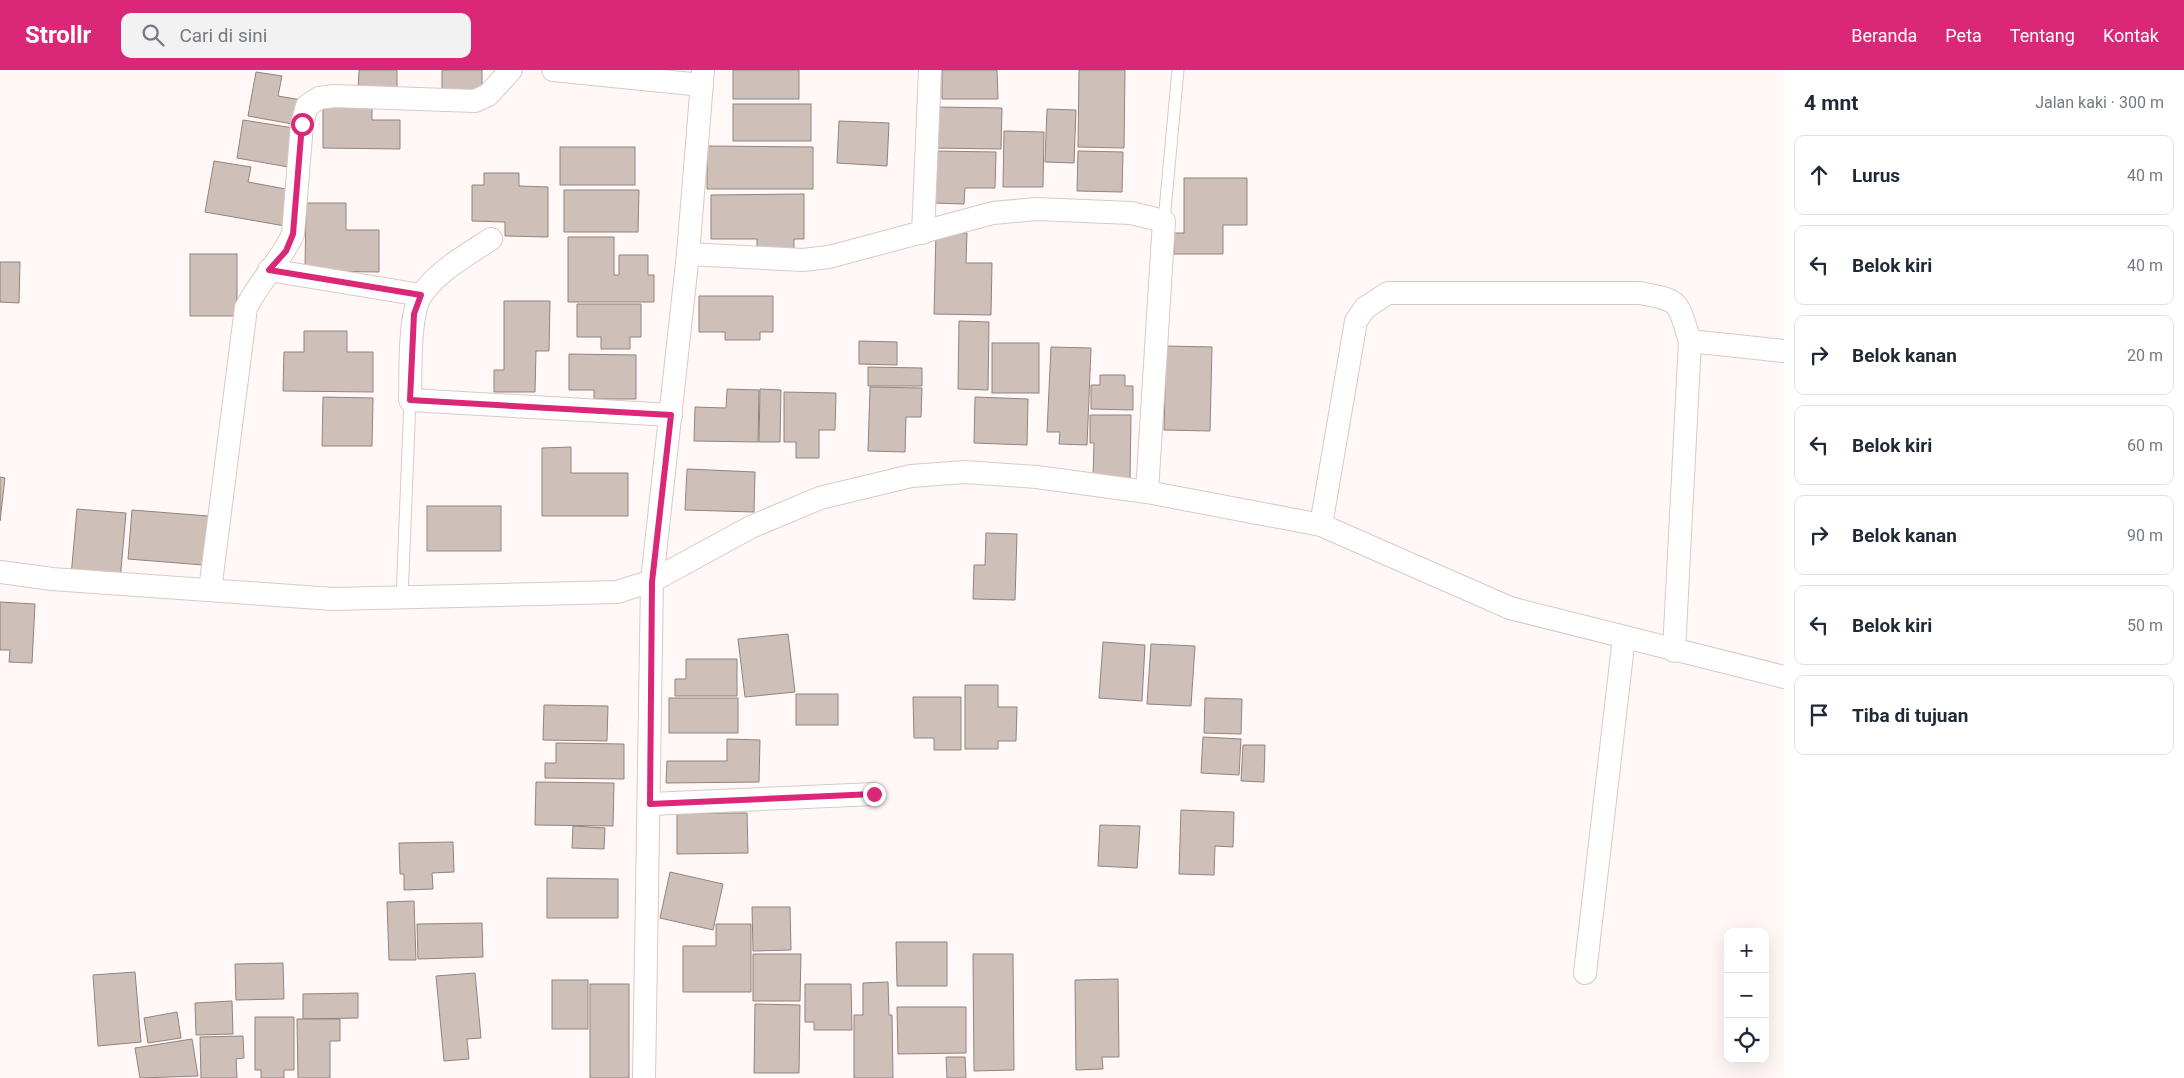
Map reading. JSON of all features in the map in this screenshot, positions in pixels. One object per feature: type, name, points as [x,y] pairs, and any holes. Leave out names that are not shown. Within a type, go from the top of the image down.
[{"type":"street","points":[[210,590],[246,308],[255,290],[269,270],[286,251],[293,234],[302,124],[307,106],[319,98],[334,96],[474,101],[488,95],[511,70]]},
{"type":"street","points":[[553,70],[702,78],[688,254],[652,582],[650,804],[644,1078]]},
{"type":"street","points":[[923,233],[930,70]]},
{"type":"street","points":[[688,254],[803,260],[829,258],[993,213],[1036,209],[1130,213],[1164,221],[1147,492]]},
{"type":"street","points":[[491,238],[438,276],[421,295],[414,314],[410,400],[671,415]]},
{"type":"street","points":[[269,270],[421,295]]},
{"type":"street","points":[[1322,525],[1356,321],[1366,308],[1388,293],[1640,293],[1670,300],[1679,306],[1690,341],[1674,651]]},
{"type":"street","points":[[1690,341],[1784,351]]},
{"type":"street","points":[[0,572],[52,579],[333,600],[617,592],[652,582],[751,527],[820,498],[911,476],[965,472],[1037,477],[1147,492],[1322,525],[1510,608],[1674,651],[1784,677]]},
{"type":"street","points":[[1585,973],[1624,637]]},
{"type":"street","points":[[650,804],[874,794]]},
{"type":"lane","points":[[1164,221],[1178,70]]},
{"type":"lane","points":[[402,598],[410,400]]},
{"type":"building","points":[[359,70],[397,70],[397,91],[358,90]]},
{"type":"building","points":[[442,70],[482,70],[482,96],[442,96]]},
{"type":"building","points":[[733,70],[799,70],[799,99],[733,99]]},
{"type":"building","points":[[942,70],[997,70],[998,99],[942,99]]},
{"type":"building","points":[[1079,70],[1125,70],[1124,148],[1078,147]]},
{"type":"building","points":[[256,72],[282,76],[278,96],[302,100],[298,125],[248,116]]},
{"type":"building","points":[[323,103],[372,103],[372,120],[400,120],[400,149],[323,148]]},
{"type":"building","points":[[733,104],[811,104],[811,141],[733,141]]},
{"type":"building","points":[[933,107],[1002,108],[1001,149],[932,148]]},
{"type":"building","points":[[1047,109],[1076,110],[1074,163],[1045,162]]},
{"type":"building","points":[[243,120],[300,129],[294,168],[237,158]]},
{"type":"building","points":[[839,121],[889,123],[887,166],[837,163]]},
{"type":"building","points":[[1004,131],[1044,132],[1043,187],[1003,187]]},
{"type":"building","points":[[707,146],[813,147],[813,189],[707,189]]},
{"type":"building","points":[[560,147],[635,147],[635,185],[560,185]]},
{"type":"building","points":[[934,151],[996,152],[995,188],[965,188],[964,204],[933,203]]},
{"type":"building","points":[[1078,151],[1123,152],[1122,192],[1077,191]]},
{"type":"building","points":[[214,161],[251,167],[248,182],[291,190],[285,226],[205,212]]},
{"type":"building","points":[[484,173],[519,173],[519,186],[548,187],[548,237],[505,236],[505,222],[472,221],[472,185],[484,185]]},
{"type":"building","points":[[1184,178],[1247,178],[1247,225],[1223,225],[1223,254],[1174,254],[1174,233],[1184,233]]},
{"type":"building","points":[[564,190],[639,190],[638,232],[564,232]]},
{"type":"building","points":[[804,194],[804,239],[794,239],[794,254],[757,254],[757,239],[711,239],[711,195]]},
{"type":"building","points":[[306,203],[346,203],[346,230],[379,230],[379,272],[305,271]]},
{"type":"building","points":[[936,232],[967,233],[966,263],[992,263],[991,315],[934,314]]},
{"type":"building","points":[[568,237],[614,237],[614,275],[619,275],[619,255],[648,255],[648,275],[654,275],[654,302],[568,302]]},
{"type":"building","points":[[190,254],[237,254],[237,316],[190,316]]},
{"type":"building","points":[[0,262],[20,262],[19,303],[0,302]]},
{"type":"building","points":[[699,296],[773,296],[773,332],[760,332],[760,340],[725,340],[725,332],[699,332]]},
{"type":"building","points":[[504,301],[550,301],[549,351],[536,351],[535,392],[494,392],[494,370],[504,370]]},
{"type":"building","points":[[577,304],[641,304],[641,337],[630,337],[630,349],[601,349],[601,337],[577,337]]},
{"type":"building","points":[[959,321],[989,322],[988,390],[958,389]]},
{"type":"building","points":[[304,331],[347,331],[347,352],[373,352],[373,392],[283,391],[284,352],[304,352]]},
{"type":"building","points":[[859,341],[897,342],[897,365],[859,364]]},
{"type":"building","points":[[992,343],[1039,343],[1039,393],[992,393]]},
{"type":"building","points":[[1166,346],[1212,347],[1210,431],[1164,430]]},
{"type":"building","points":[[1051,347],[1091,348],[1087,445],[1059,444],[1060,432],[1047,432]]},
{"type":"building","points":[[569,354],[636,355],[636,399],[594,399],[594,390],[569,390]]},
{"type":"building","points":[[868,367],[922,368],[922,386],[868,386]]},
{"type":"building","points":[[1100,375],[1125,375],[1125,386],[1133,386],[1133,410],[1091,409],[1091,385],[1100,385]]},
{"type":"building","points":[[870,387],[922,388],[921,417],[906,417],[905,452],[868,451]]},
{"type":"building","points":[[727,389],[759,390],[758,442],[694,441],[695,407],[726,408]]},
{"type":"building","points":[[760,389],[781,390],[780,442],[759,442]]},
{"type":"building","points":[[784,392],[836,393],[835,430],[819,430],[819,458],[796,458],[796,442],[784,442]]},
{"type":"building","points":[[323,397],[373,398],[372,446],[322,446]]},
{"type":"building","points":[[975,397],[1028,399],[1027,445],[974,443]]},
{"type":"building","points":[[1090,415],[1131,415],[1130,479],[1093,479],[1094,443],[1090,443]]},
{"type":"building","points":[[571,447],[571,473],[628,473],[628,516],[542,516],[542,448]]},
{"type":"building","points":[[687,469],[755,472],[754,512],[685,510]]},
{"type":"building","points":[[0,477],[5,478],[0,521]]},
{"type":"building","points":[[427,506],[501,506],[501,551],[427,551]]},
{"type":"building","points":[[77,509],[126,513],[120,581],[71,576]]},
{"type":"building","points":[[132,510],[208,516],[203,565],[128,559]]},
{"type":"building","points":[[986,533],[1017,534],[1015,600],[973,599],[974,565],[985,565]]},
{"type":"building","points":[[0,602],[35,604],[32,663],[9,662],[10,650],[0,650]]},
{"type":"building","points":[[788,634],[795,692],[745,697],[738,639]]},
{"type":"building","points":[[1103,642],[1145,645],[1142,701],[1099,698]]},
{"type":"building","points":[[1151,644],[1195,646],[1191,706],[1147,704]]},
{"type":"building","points":[[686,659],[737,659],[737,696],[675,696],[675,679],[686,679]]},
{"type":"building","points":[[965,685],[998,685],[998,707],[1017,707],[1016,741],[998,741],[998,749],[965,749]]},
{"type":"building","points":[[796,694],[838,694],[838,725],[796,725]]},
{"type":"building","points":[[913,697],[961,697],[961,750],[934,750],[934,738],[914,738]]},
{"type":"building","points":[[669,698],[738,698],[738,733],[669,733]]},
{"type":"building","points":[[1205,698],[1242,699],[1241,734],[1204,733]]},
{"type":"building","points":[[544,705],[608,706],[607,741],[543,740]]},
{"type":"building","points":[[1203,737],[1241,739],[1239,775],[1201,773]]},
{"type":"building","points":[[727,739],[760,740],[759,782],[666,783],[667,761],[727,761]]},
{"type":"building","points":[[556,743],[624,744],[624,779],[545,778],[545,763],[556,763]]},
{"type":"building","points":[[1243,745],[1265,745],[1264,782],[1241,781]]},
{"type":"building","points":[[536,782],[614,783],[613,826],[535,825]]},
{"type":"building","points":[[1181,810],[1234,812],[1233,847],[1215,846],[1214,875],[1179,874]]},
{"type":"building","points":[[677,813],[747,813],[748,853],[677,854]]},
{"type":"building","points":[[1100,825],[1140,826],[1137,868],[1098,866]]},
{"type":"building","points":[[573,826],[605,828],[604,849],[572,848]]},
{"type":"building","points":[[453,842],[454,872],[432,873],[433,889],[404,890],[404,874],[400,874],[399,843]]},
{"type":"building","points":[[670,872],[723,884],[713,930],[660,918]]},
{"type":"building","points":[[547,878],[618,879],[618,918],[547,918]]},
{"type":"building","points":[[414,901],[416,960],[389,960],[387,902]]},
{"type":"building","points":[[752,907],[790,907],[791,950],[753,951]]},
{"type":"building","points":[[482,923],[483,957],[418,959],[417,924]]},
{"type":"building","points":[[716,924],[751,924],[751,992],[683,992],[683,946],[716,946]]},
{"type":"building","points":[[896,942],[947,942],[947,986],[897,986]]},
{"type":"building","points":[[753,954],[801,954],[800,1001],[753,1001]]},
{"type":"building","points":[[973,954],[1013,954],[1014,1070],[974,1071]]},
{"type":"building","points":[[283,963],[284,999],[236,1000],[235,964]]},
{"type":"building","points":[[135,972],[141,1042],[98,1046],[93,975]]},
{"type":"building","points":[[475,973],[481,1038],[467,1039],[469,1059],[444,1061],[436,976]]},
{"type":"building","points":[[1118,979],[1119,1057],[1102,1057],[1103,1069],[1076,1070],[1075,980]]},
{"type":"building","points":[[552,980],[588,980],[588,1029],[552,1029]]},
{"type":"building","points":[[888,982],[889,1015],[892,1015],[893,1078],[854,1078],[854,1015],[863,1015],[863,983]]},
{"type":"building","points":[[590,984],[629,984],[629,1078],[590,1078]]},
{"type":"building","points":[[805,984],[851,984],[852,1030],[814,1030],[814,1022],[805,1022]]},
{"type":"building","points":[[358,993],[358,1018],[303,1019],[303,994]]},
{"type":"building","points":[[232,1001],[233,1034],[196,1035],[195,1003]]},
{"type":"building","points":[[755,1004],[800,1005],[799,1073],[754,1073]]},
{"type":"building","points":[[897,1007],[966,1007],[966,1053],[898,1054]]},
{"type":"building","points":[[177,1012],[181,1038],[148,1043],[144,1018]]},
{"type":"building","points":[[255,1017],[294,1017],[294,1070],[284,1070],[284,1078],[261,1078],[261,1070],[255,1070]]},
{"type":"building","points":[[297,1019],[340,1019],[340,1041],[330,1041],[330,1078],[298,1078]]},
{"type":"building","points":[[243,1036],[244,1058],[236,1059],[237,1078],[201,1078],[200,1037]]},
{"type":"building","points":[[192,1039],[198,1076],[140,1078],[135,1048]]},
{"type":"building","points":[[946,1057],[965,1057],[966,1078],[947,1078]]},
{"type":"route","points":[[302,124],[293,234],[286,251],[269,270],[421,295],[414,314],[410,400],[671,415],[652,582],[650,804],[874,794]]}]
